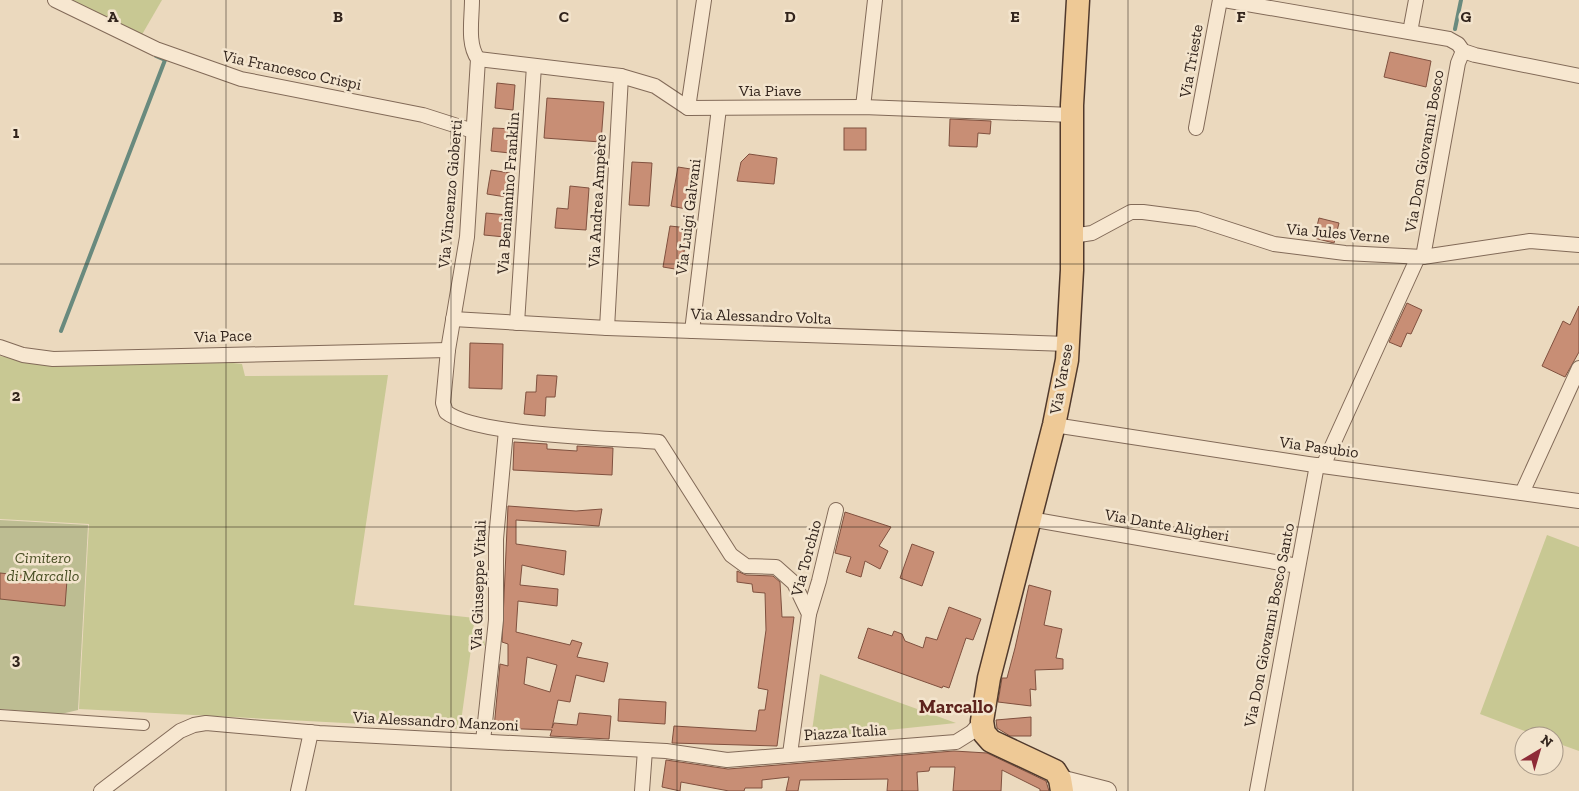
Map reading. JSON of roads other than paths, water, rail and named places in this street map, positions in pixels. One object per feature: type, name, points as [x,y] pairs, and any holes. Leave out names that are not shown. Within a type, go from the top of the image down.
[{"type":"main road","name":"Via Varese","points":[[982,721],[992,667],[1054,425],[1068,344],[1072,236],[1072,115],[1078,0]]},
{"type":"main road","points":[[982,721],[987,737],[997,744],[1055,771],[1061,785]]},
{"type":"street","name":"Via Francesco Crispi","points":[[55,0],[156,49],[241,80],[423,115],[473,131]]},
{"type":"street","name":"Via Vincenzo Gioberti","points":[[472,0],[472,41],[474,53],[478,59],[467,237],[448,350],[443,403],[446,412],[452,418],[471,424],[506,430]]},
{"type":"street","points":[[478,59],[621,76],[645,81],[688,108],[704,0]]},
{"type":"street","points":[[863,107],[875,0]]},
{"type":"street","name":"Via Trieste","points":[[1196,128],[1220,0]]},
{"type":"street","points":[[1224,0],[1449,39],[1458,44],[1463,52],[1579,76]]},
{"type":"street","points":[[1410,32],[1416,0]]},
{"type":"street","name":"Via Don Giovanni Bosco","points":[[1420,257],[1458,63],[1463,52]]},
{"type":"street","name":"Via Beniamino Franklin","points":[[517,323],[534,66]]},
{"type":"street","name":"Via Andrea Ampère","points":[[607,328],[621,76]]},
{"type":"street","name":"Via Piave","points":[[688,108],[863,107],[1072,115]]},
{"type":"street","name":"Via Luigi Galvani","points":[[692,331],[719,108]]},
{"type":"street","name":"Via Jules Verne","points":[[1072,236],[1092,233],[1131,212],[1142,212],[1197,218],[1274,244],[1345,253],[1420,257],[1530,240],[1579,245]]},
{"type":"street","name":"Via Don Giovanni Bosco Santo","points":[[1257,791],[1298,566],[1320,466],[1420,257]]},
{"type":"street","name":"Via Alessandro Volta","points":[[453,319],[607,328],[1068,344]]},
{"type":"street","name":"Via Pace","points":[[0,347],[23,355],[53,359],[448,350]]},
{"type":"street","points":[[1522,493],[1579,368]]},
{"type":"street","name":"Via Pasubio","points":[[1054,425],[1320,466],[1579,501]]},
{"type":"street","points":[[506,430],[659,442],[731,555],[746,566],[776,567],[794,583],[809,614]]},
{"type":"street","name":"Via Giuseppe Vitali","points":[[483,741],[496,620],[496,539],[506,430]]},
{"type":"street","name":"Via Torchio","points":[[809,614],[819,582],[836,510]]},
{"type":"street","name":"Via Dante Aligheri","points":[[1030,519],[1298,566]]},
{"type":"street","name":"Piazza Italia","points":[[809,614],[790,754],[956,742],[972,732],[982,721]]},
{"type":"street","points":[[0,715],[144,725]]},
{"type":"street","name":"Via Alessandro Manzoni","points":[[101,791],[180,731],[194,725],[206,723],[311,732],[645,750],[727,760],[790,754]]},
{"type":"street","points":[[298,791],[311,732]]},
{"type":"street","points":[[642,791],[645,750]]},
{"type":"street","points":[[1061,785],[1107,791]]},
{"type":"waterway","points":[[1455,29],[1461,0]]},
{"type":"waterway","points":[[61,331],[165,60],[156,56]]},
{"type":"district","name":"Marcallo","points":[[956,706]]},
{"type":"park label","name":"Cimitero di Marcallo","points":[[43,566]]}]
